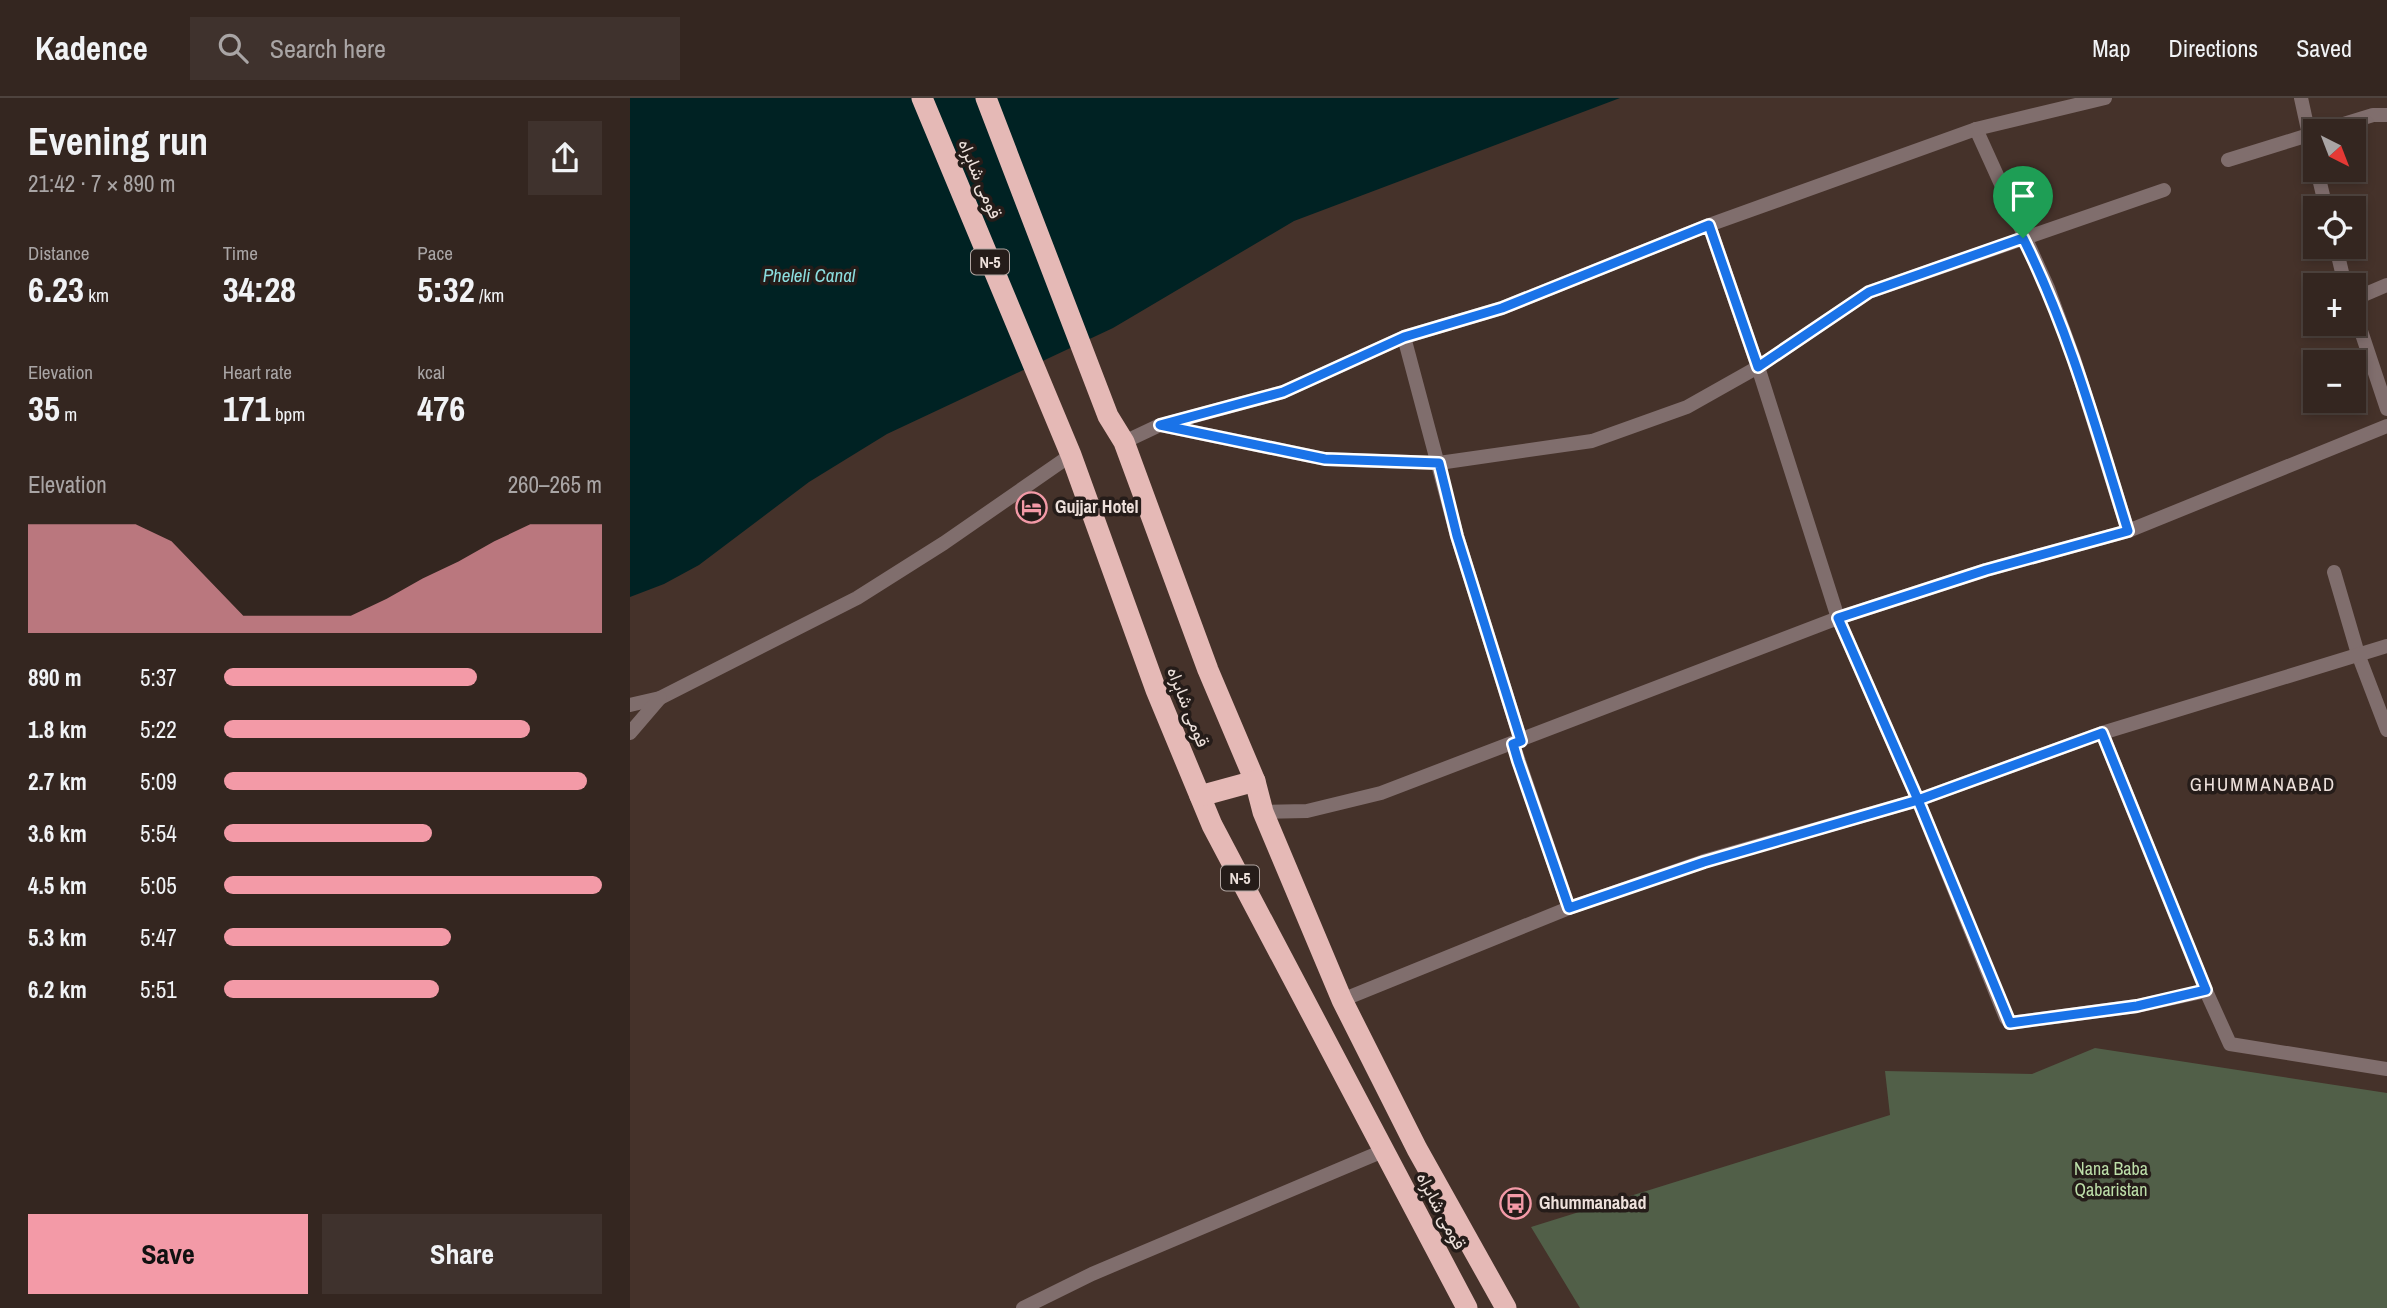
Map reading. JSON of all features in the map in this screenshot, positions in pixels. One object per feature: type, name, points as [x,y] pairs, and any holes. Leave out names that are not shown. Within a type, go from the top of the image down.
[{"type":"highway","name":"قومی شاہراہ","points":[[922,98],[1071,455],[1156,690],[1212,825],[1466,1308]]},
{"type":"highway","name":"قومی شاہراہ","points":[[986,98],[1108,416],[1124,442],[1208,670],[1255,781],[1263,812],[1342,1000],[1417,1149],[1506,1308]]},
{"type":"highway","points":[[1200,796],[1255,781]]},
{"type":"street","points":[[1124,442],[1160,425],[1283,392],[1404,337],[1502,308],[1709,225],[1976,129],[2105,98]]},
{"type":"street","points":[[2301,98],[2309,119]]},
{"type":"street","points":[[2360,119],[2387,115]]},
{"type":"street","points":[[1976,129],[2023,238],[2048,288],[2074,359],[2128,531]]},
{"type":"street","points":[[2228,160],[2303,137]]},
{"type":"street","points":[[1160,425],[1325,459],[1439,463],[1592,440],[1687,407],[1758,367],[1869,292],[2164,190]]},
{"type":"street","points":[[1709,225],[1758,367],[1838,618],[1918,800],[2010,1023],[2137,1006],[2206,990]]},
{"type":"street","points":[[2366,294],[2387,285]]},
{"type":"street","points":[[2363,336],[2387,409]]},
{"type":"street","points":[[1404,337],[1457,536],[1517,743],[1569,908]]},
{"type":"street","points":[[1263,812],[1307,811],[1381,793],[1838,618],[1986,570],[2128,531],[2247,480],[2387,426]]},
{"type":"street","points":[[630,705],[660,698],[857,597],[944,543],[1071,455]]},
{"type":"street","points":[[2334,572],[2358,654],[2387,730]]},
{"type":"street","points":[[1342,1000],[1569,908],[1704,862],[1918,800],[2102,733],[2387,646]]},
{"type":"street","points":[[630,733],[660,698]]},
{"type":"street","points":[[2102,733],[2230,1044],[2387,1069]]},
{"type":"street","points":[[1023,1308],[1093,1274],[1383,1151]]},
{"type":"green space","name":"Nana Baba Qabaristan","points":[[2095,1048],[2387,1093],[2387,1308],[1580,1308],[1531,1227],[1890,1115],[1885,1071],[2032,1074]]},
{"type":"water","name":"Pheleli Canal","points":[[630,98],[1620,98],[1294,221],[1113,328],[887,434],[809,482],[699,565],[664,584],[630,597]]},
{"type":"place","name":"Gujjar Hotel","points":[[1032,507]]},
{"type":"place","name":"Ghummanabad","points":[[1516,1203]]},
{"type":"district","name":"GHUMMANABAD","points":[[2263,784]]},
{"type":"route","points":[[2023,238],[1869,292],[1758,367],[1709,225],[1502,308],[1404,337],[1283,392],[1160,425],[1325,459],[1439,463],[1457,536],[1521,741],[1513,744],[1569,908],[1704,862],[1918,800],[2010,1023],[2137,1006],[2206,990],[2102,733],[1918,800],[1838,618],[1986,570],[2128,531],[2074,359],[2048,288],[2023,238]]}]
